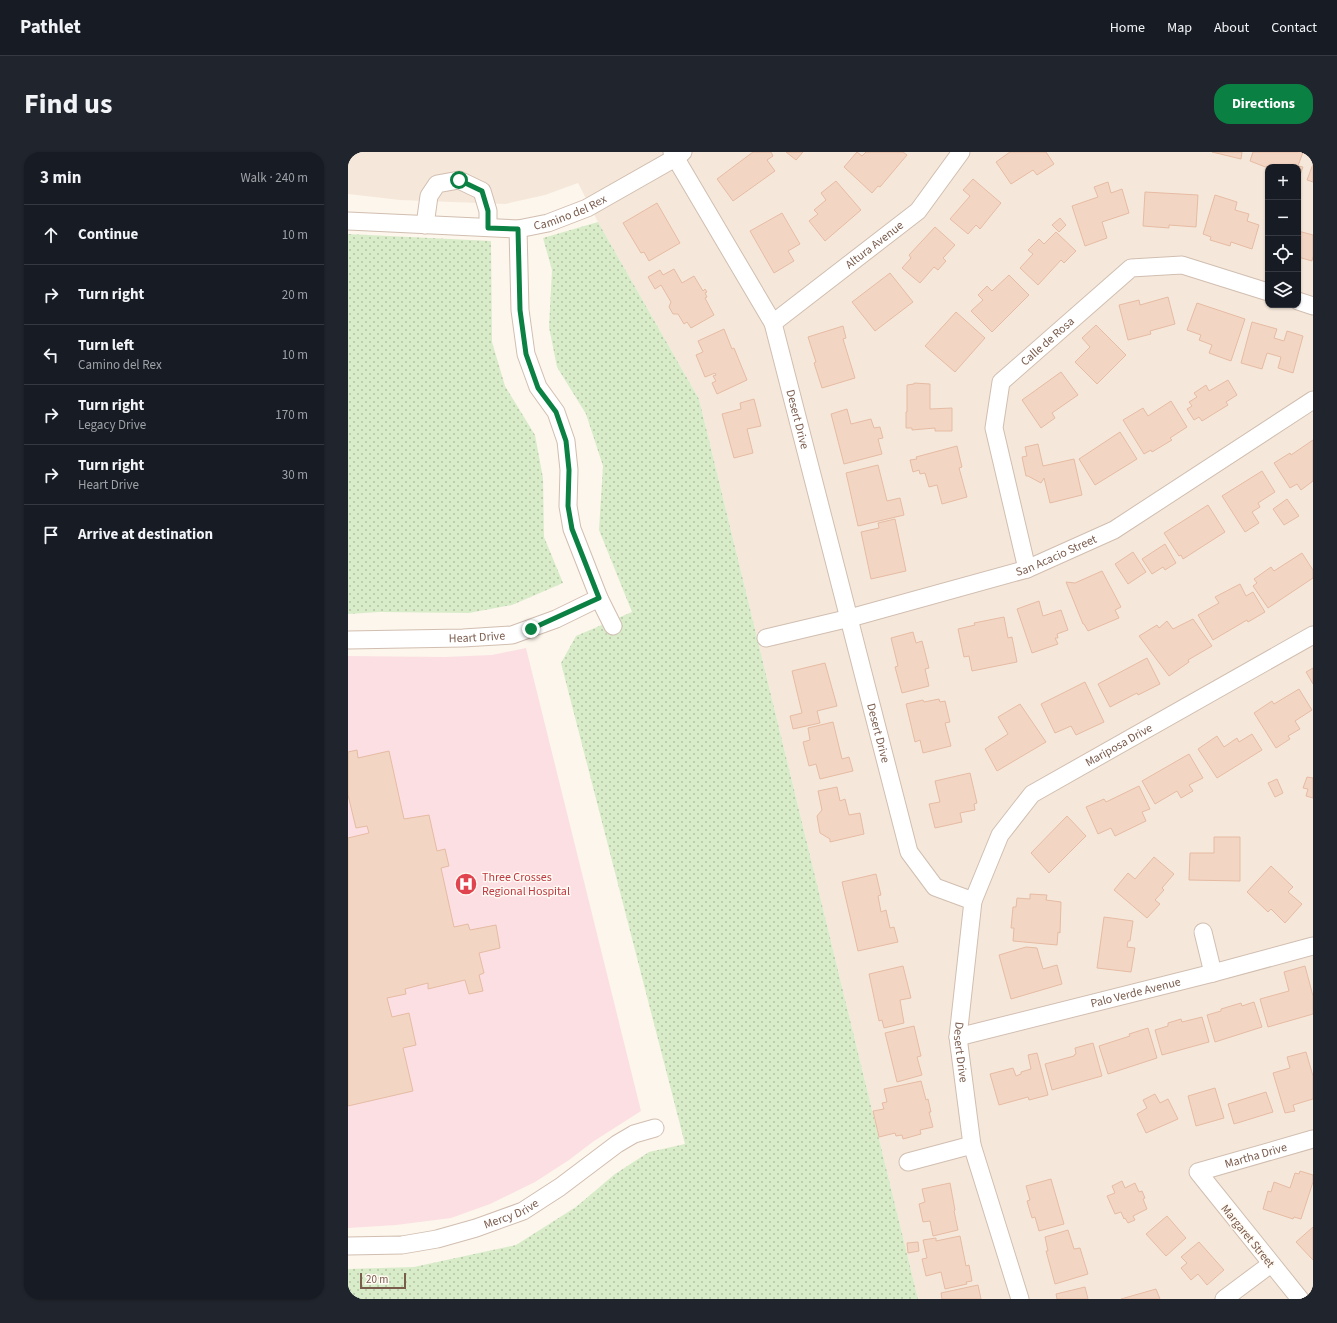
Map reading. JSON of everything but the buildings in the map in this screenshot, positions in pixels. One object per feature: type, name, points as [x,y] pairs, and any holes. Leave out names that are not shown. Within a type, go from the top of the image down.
[{"type":"street","name":"Altura Avenue","points":[[773,323],[918,211],[961,152]]},
{"type":"street","name":"Desert Drive","points":[[677,154],[773,323],[909,852],[935,887],[974,901],[958,1037],[972,1145],[1020,1299]]},
{"type":"street","name":"Camino del Rex","points":[[348,221],[518,229],[548,223],[587,208],[677,154]]},
{"type":"street","points":[[425,225],[429,196],[437,184],[459,180],[482,191],[488,211],[488,228]]},
{"type":"street","points":[[518,229],[520,310],[526,354],[538,388],[556,412],[566,441],[569,470],[568,506],[572,529],[599,598],[613,626]]},
{"type":"street","name":"Calle de Rosa","points":[[1027,569],[994,428],[1001,382],[1132,268],[1182,265],[1265,291]]},
{"type":"street","points":[[1301,302],[1313,306]]},
{"type":"street","name":"San Acacio Street","points":[[766,638],[850,618],[1027,569],[1114,530],[1313,400]]},
{"type":"street","name":"Heart Drive","points":[[348,640],[463,638],[512,635],[556,619],[599,598]]},
{"type":"street","name":"Mariposa Drive","points":[[974,901],[1000,835],[1032,794],[1313,635]]},
{"type":"street","points":[[1203,932],[1213,973]]},
{"type":"street","name":"Palo Verde Avenue","points":[[958,1037],[1213,973],[1313,946]]},
{"type":"street","name":"Mercy Drive","points":[[348,1246],[402,1245],[436,1239],[476,1228],[523,1210],[560,1187],[617,1144],[634,1134],[655,1128]]},
{"type":"street","name":"Martha Drive","points":[[1198,1172],[1313,1139]]},
{"type":"street","points":[[908,1162],[972,1145]]},
{"type":"street","name":"Margaret Street","points":[[1198,1172],[1270,1264],[1300,1299]]},
{"type":"street","points":[[1224,1299],[1270,1264]]},
{"type":"shaded area","points":[[348,152],[1313,152],[1313,1299],[918,1299],[699,399],[598,222],[578,183],[545,195],[505,204],[400,200],[348,194]]},
{"type":"shaded area","name":"Three Crosses Regional Hospital","points":[[526,648],[641,1111],[594,1141],[569,1160],[535,1182],[490,1204],[451,1218],[396,1225],[348,1228],[348,656],[445,657],[492,655]]},
{"type":"green space","points":[[598,222],[699,399],[918,1299],[348,1299],[348,1269],[414,1267],[516,1245],[576,1207],[615,1174],[649,1152],[685,1144],[561,663],[576,636],[632,612],[599,530],[603,466],[586,414],[557,367],[549,327],[552,270],[543,238]]},
{"type":"green space","points":[[348,234],[491,241],[492,342],[505,386],[535,435],[543,478],[544,537],[563,583],[512,605],[469,613],[379,612],[348,614]]},
{"type":"place","name":"Three Crosses Regional Hospital","points":[[466,884]]},
{"type":"route","points":[[459,180],[482,191],[488,211],[488,228],[518,229],[520,310],[526,354],[538,388],[556,412],[566,441],[569,470],[568,506],[572,529],[599,598],[556,619],[531,629]]}]
